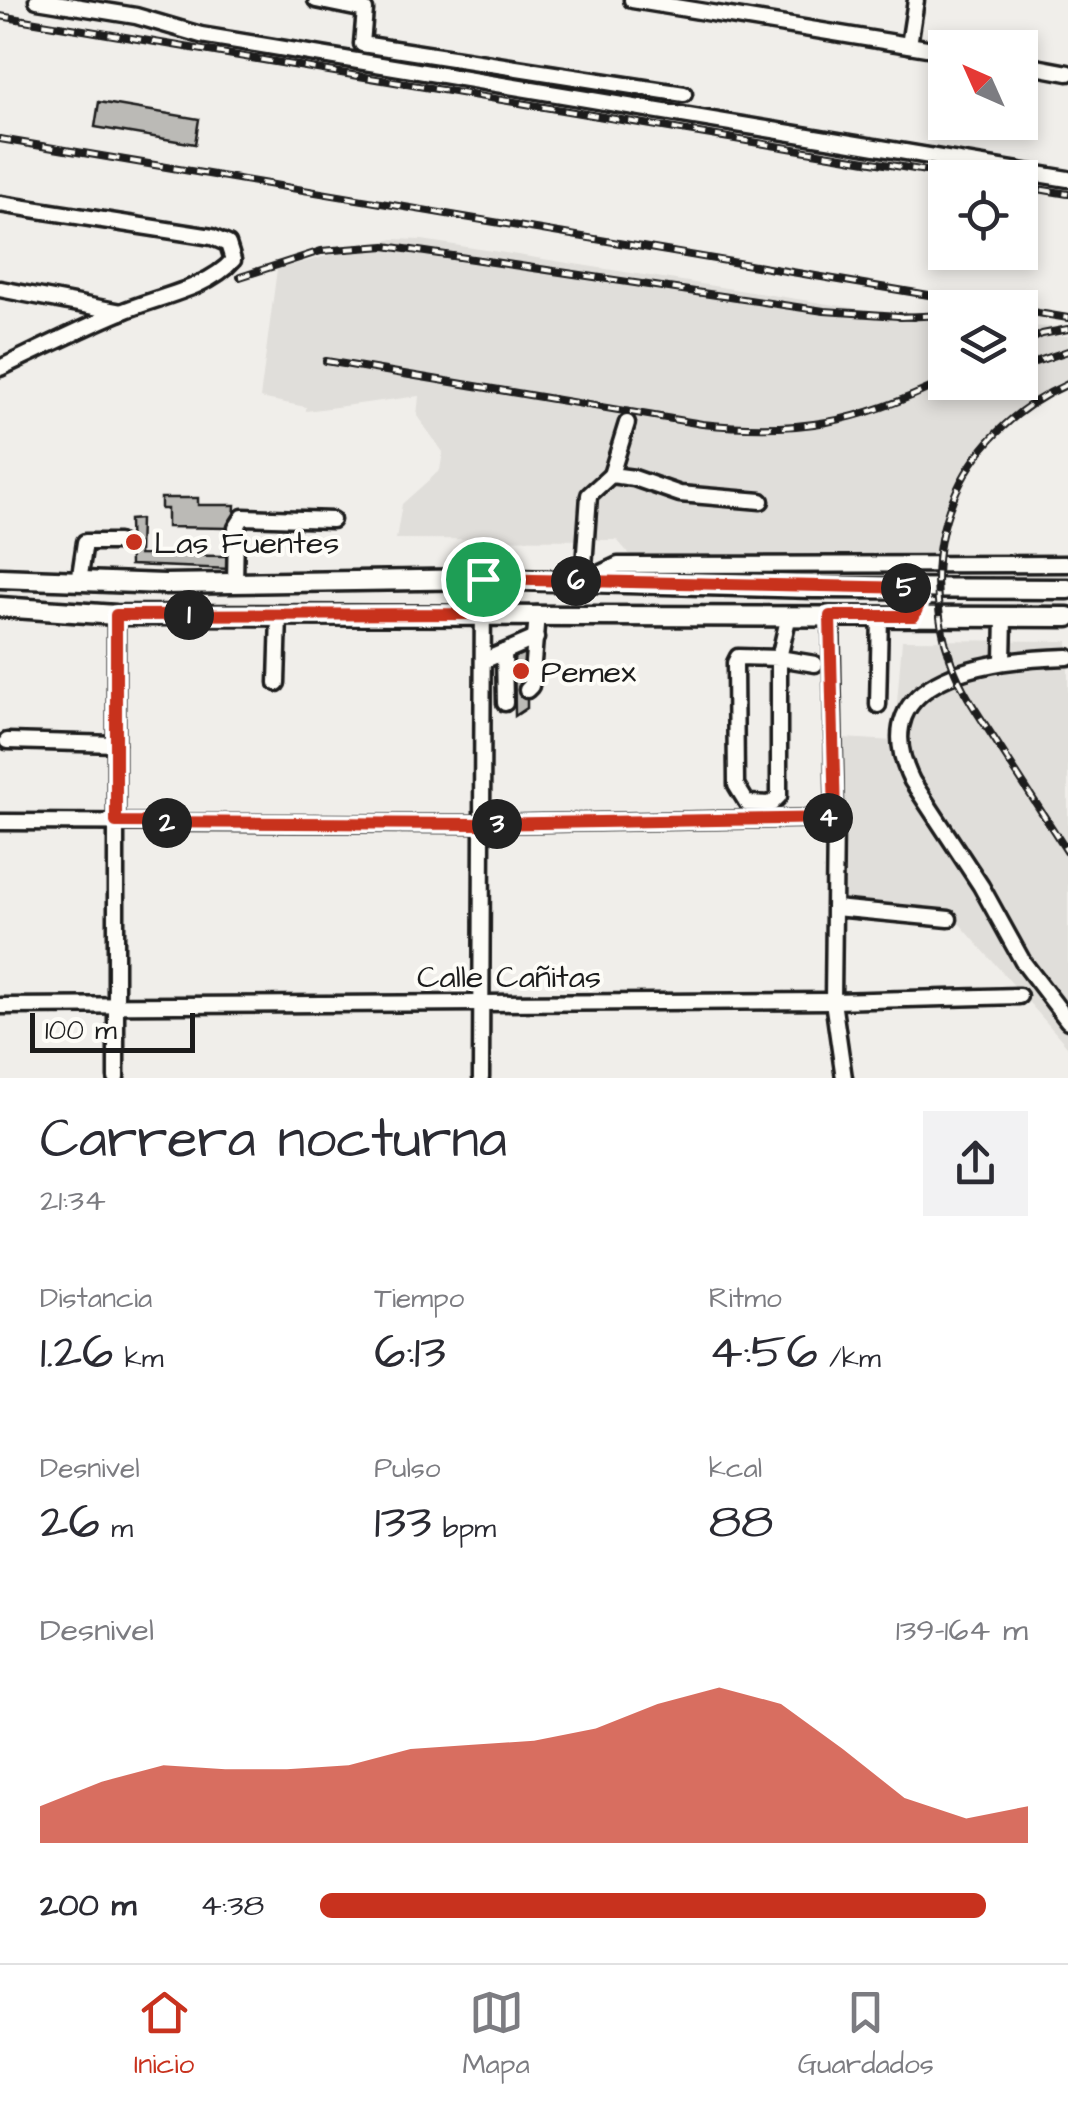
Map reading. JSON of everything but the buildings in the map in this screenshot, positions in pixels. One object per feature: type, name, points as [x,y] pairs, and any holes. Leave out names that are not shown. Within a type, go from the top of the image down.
[{"type":"main road","points":[[0,578],[235,584],[483,579],[1068,589]]},
{"type":"main road","points":[[914,588],[920,602],[914,616]]},
{"type":"main road","points":[[961,616],[958,602],[964,588]]},
{"type":"main road","points":[[0,607],[116,615],[1068,617]]},
{"type":"street","points":[[37,0],[136,16],[201,35],[1068,179]]},
{"type":"street","points":[[316,0],[365,10],[362,44],[684,94]]},
{"type":"street","points":[[632,0],[697,5],[928,48]]},
{"type":"street","points":[[909,44],[916,0]]},
{"type":"street","points":[[1038,67],[1068,72]]},
{"type":"street","points":[[0,204],[212,237],[228,244],[233,260],[196,284],[122,312],[0,368]]},
{"type":"street","points":[[0,289],[122,312]]},
{"type":"street","points":[[627,423],[611,475],[589,494],[583,582],[618,565],[1068,564]]},
{"type":"street","points":[[611,475],[634,478],[680,494],[761,501]]},
{"type":"street","points":[[235,584],[236,528],[243,518],[332,520]]},
{"type":"street","points":[[79,582],[84,542],[118,542]]},
{"type":"street","points":[[481,1078],[483,579]]},
{"type":"street","points":[[277,683],[279,614]]},
{"type":"street","points":[[482,716],[531,686],[537,614]]},
{"type":"street","points":[[116,615],[116,1078]]},
{"type":"street","points":[[780,615],[779,653],[780,796],[770,804],[747,803],[736,785],[734,663],[741,656],[779,653],[815,664]]},
{"type":"street","points":[[830,616],[835,818],[833,1001],[844,1078]]},
{"type":"street","points":[[878,706],[880,616]]},
{"type":"street","points":[[1003,660],[1004,617]]},
{"type":"street","points":[[484,660],[536,638]]},
{"type":"street","points":[[504,652],[516,697]]},
{"type":"street","points":[[1068,657],[1003,660],[944,678],[920,693],[906,714],[901,751],[912,781],[981,886],[1023,962],[1068,1020]]},
{"type":"street","points":[[7,741],[116,744]]},
{"type":"street","points":[[0,822],[481,824],[835,818]]},
{"type":"street","points":[[834,908],[949,919]]},
{"type":"street","name":"Calle Cañitas","points":[[0,1006],[833,1001],[1019,996]]},
{"type":"shaded area","points":[[393,239],[422,240],[928,317],[928,400],[1038,400],[1038,327],[1053,327],[1056,336],[1068,336],[1068,389],[1014,419],[989,443],[972,468],[948,522],[941,559],[632,557],[617,540],[396,539],[402,504],[440,470],[443,452],[417,416],[419,396],[306,411],[306,407],[260,398],[277,269]]},
{"type":"shaded area","points":[[902,640],[1068,641],[1068,1047],[959,923],[845,904],[843,738],[894,741]]},
{"type":"railway","points":[[0,16],[928,171]]},
{"type":"railway","points":[[0,139],[928,295]]},
{"type":"railway","points":[[1038,189],[1068,194]]},
{"type":"railway","points":[[240,277],[321,251],[385,246],[824,311],[914,317]]},
{"type":"railway","points":[[1038,313],[1068,318]]},
{"type":"railway","points":[[900,317],[928,316]]},
{"type":"railway","points":[[1038,336],[1068,329]]},
{"type":"railway","points":[[1038,361],[1068,351]]},
{"type":"railway","points":[[326,361],[737,427],[827,422],[884,407],[928,388]]},
{"type":"railway","points":[[1068,384],[1029,406],[997,433],[971,465],[953,500],[941,538],[937,579],[941,621],[961,685],[1068,853]]},
{"type":"place","name":"Las Fuentes","points":[[134,542]]},
{"type":"place","name":"Pemex","points":[[521,671]]},
{"type":"route","points":[[483,579],[914,588],[920,602],[914,616],[830,616],[835,818],[481,824],[116,822],[116,615],[485,614],[483,579]]}]
